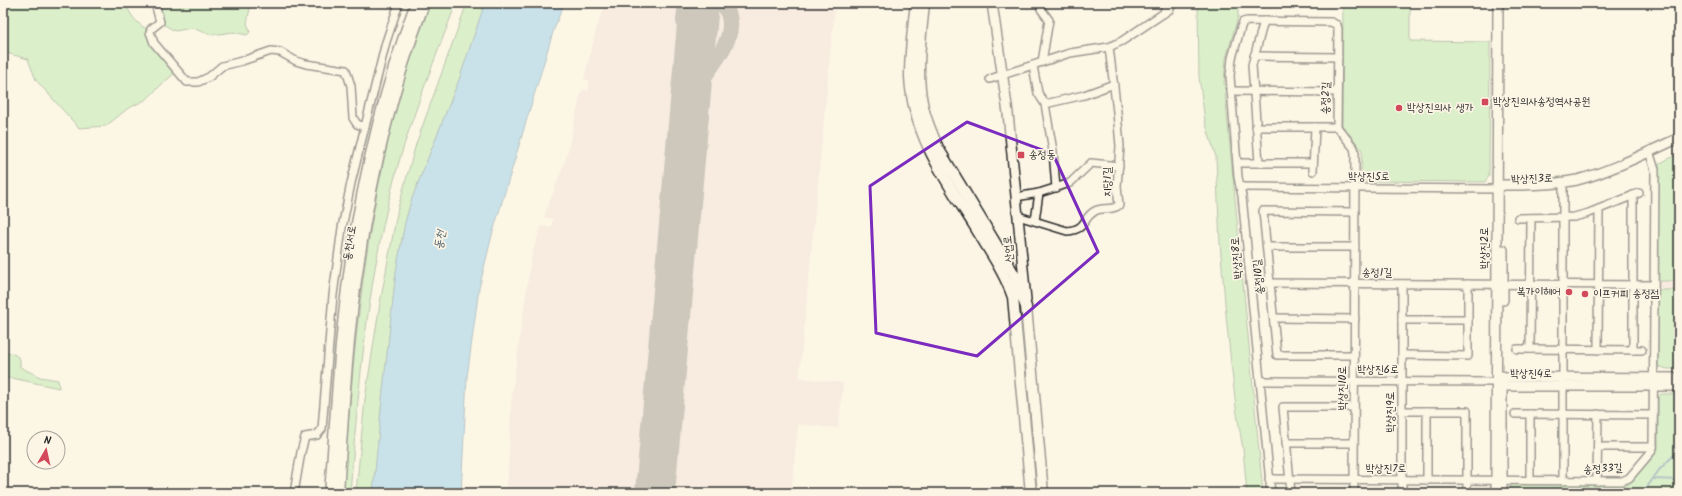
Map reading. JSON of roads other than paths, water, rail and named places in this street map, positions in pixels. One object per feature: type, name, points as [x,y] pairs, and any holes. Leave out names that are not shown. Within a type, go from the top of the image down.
[{"type":"main road","points":[[916,3],[910,76],[912,93],[921,130],[927,147],[938,167],[1005,277],[1013,297],[1031,493]]},
{"type":"main road","points":[[924,3],[919,77],[923,107],[929,127],[945,161],[1014,274],[1026,307]]},
{"type":"main road","name":"동천서로","points":[[330,493],[344,310],[359,213],[369,163],[388,87],[419,6]]},
{"type":"main road","name":"동천서로","points":[[338,493],[352,311],[366,215],[396,90],[419,6]]},
{"type":"main road","name":"산업로","points":[[1026,307],[1043,493]]},
{"type":"street","points":[[155,3],[160,22],[151,29],[150,34],[156,46],[187,82],[196,83],[205,79],[225,65],[271,51],[280,52],[296,61],[306,64],[346,70],[350,80],[353,99],[353,118],[357,124],[365,127]]},
{"type":"street","points":[[294,493],[305,437],[317,435],[322,429],[333,295],[350,183],[386,42],[399,3]]},
{"type":"street","name":"산업로","points":[[992,3],[1003,75],[1026,307]]},
{"type":"street","points":[[996,24],[1000,3]]},
{"type":"street","points":[[1041,3],[1041,9],[1049,20],[1042,62]]},
{"type":"street","points":[[1164,13],[1166,3]]},
{"type":"street","points":[[990,79],[1070,53],[1109,47],[1122,41],[1170,9],[1172,3]]},
{"type":"street","name":"박상진2로","points":[[1498,3],[1501,189]]},
{"type":"street","name":"박상진2로","points":[[1496,493],[1499,480],[1504,3]]},
{"type":"street","points":[[1259,163],[1252,74],[1254,56],[1264,21]]},
{"type":"street","name":"송정2길","points":[[1243,22],[1264,21],[1334,23],[1338,29],[1337,127],[1354,148],[1355,153],[1355,284]]},
{"type":"street","name":"박상진8로","points":[[1243,22],[1240,27],[1230,66],[1231,91],[1271,493]]},
{"type":"street","name":"지당1길","points":[[1018,216],[1068,231],[1084,225],[1090,214],[1095,211],[1118,206],[1117,187],[1120,146],[1109,47]]},
{"type":"street","points":[[1254,56],[1338,57]]},
{"type":"street","points":[[1033,66],[1038,93],[1045,104],[1053,151],[1056,188]]},
{"type":"street","points":[[1045,104],[1084,94],[1114,84]]},
{"type":"street","points":[[1231,91],[1338,92]]},
{"type":"street","points":[[1256,127],[1337,127]]},
{"type":"street","points":[[1313,171],[1314,127]]},
{"type":"street","name":"박상진3로","points":[[1501,189],[1538,191],[1598,180],[1651,154],[1679,138]]},
{"type":"street","name":"박상진3로","points":[[1651,154],[1679,145]]},
{"type":"street","points":[[1598,447],[1653,447],[1655,170],[1651,154]]},
{"type":"street","points":[[1016,197],[1039,193],[1070,183],[1090,163],[1119,166]]},
{"type":"street","points":[[1237,163],[1313,163]]},
{"type":"street","points":[[1563,186],[1563,481]]},
{"type":"street","name":"박상진5로","points":[[1240,187],[1501,189]]},
{"type":"street","points":[[1035,221],[1039,193]]},
{"type":"street","points":[[1518,218],[1564,218],[1581,216],[1636,194],[1633,285],[1633,350]]},
{"type":"street","points":[[1598,350],[1599,209]]},
{"type":"street","name":"송정10길","points":[[1354,355],[1278,355],[1263,211],[1355,212]]},
{"type":"street","points":[[1530,349],[1531,218]]},
{"type":"street","points":[[1267,247],[1355,247]]},
{"type":"street","name":"송정1길","points":[[1250,283],[1654,285]]},
{"type":"street","name":"박상진10로","points":[[1354,493],[1355,284]]},
{"type":"street","name":"박상진9로","points":[[1402,284],[1402,493]]},
{"type":"street","points":[[1402,356],[1468,356],[1468,284]]},
{"type":"street","points":[[1274,318],[1354,319]]},
{"type":"street","points":[[1402,320],[1468,320]]},
{"type":"street","points":[[1517,349],[1642,350]]},
{"type":"street","name":"박상진4로","points":[[1500,382],[1653,382],[1679,378]]},
{"type":"street","name":"박상진6로","points":[[1260,381],[1500,382]]},
{"type":"street","name":"박상진4로","points":[[1653,382],[1679,386]]},
{"type":"street","points":[[1291,493],[1282,407],[1354,407]]},
{"type":"street","points":[[1402,411],[1467,411],[1467,493]]},
{"type":"street","points":[[1427,411],[1427,480]]},
{"type":"street","points":[[1515,414],[1653,415]]},
{"type":"street","points":[[1530,414],[1530,480]]},
{"type":"street","points":[[1597,481],[1598,414]]},
{"type":"street","points":[[1286,443],[1354,443]]},
{"type":"street","name":"송정33길","points":[[1499,480],[1626,480],[1651,452],[1653,447]]},
{"type":"street","name":"박상진7로","points":[[1269,479],[1499,480]]},
{"type":"street","name":"박상진2로","points":[[1499,480],[1502,493]]},
{"type":"water","name":"동천","points":[[485,3],[564,3],[553,32],[492,235],[479,288],[467,377],[461,493],[373,493],[396,272],[405,223],[411,201],[459,80]]},
{"type":"waterway","points":[[1643,493],[1659,470],[1679,450]]},
{"type":"waterway","points":[[1654,479],[1679,480]]},
{"type":"place","name":"박상진의사송정역사공원","points":[[1485,102]]},
{"type":"place","name":"박상진의사 생가","points":[[1399,108]]},
{"type":"place","name":"송정동","points":[[1021,155]]},
{"type":"place","name":"복가이헤어","points":[[1569,292]]},
{"type":"place","name":"이프커피 송정점","points":[[1585,294]]}]
